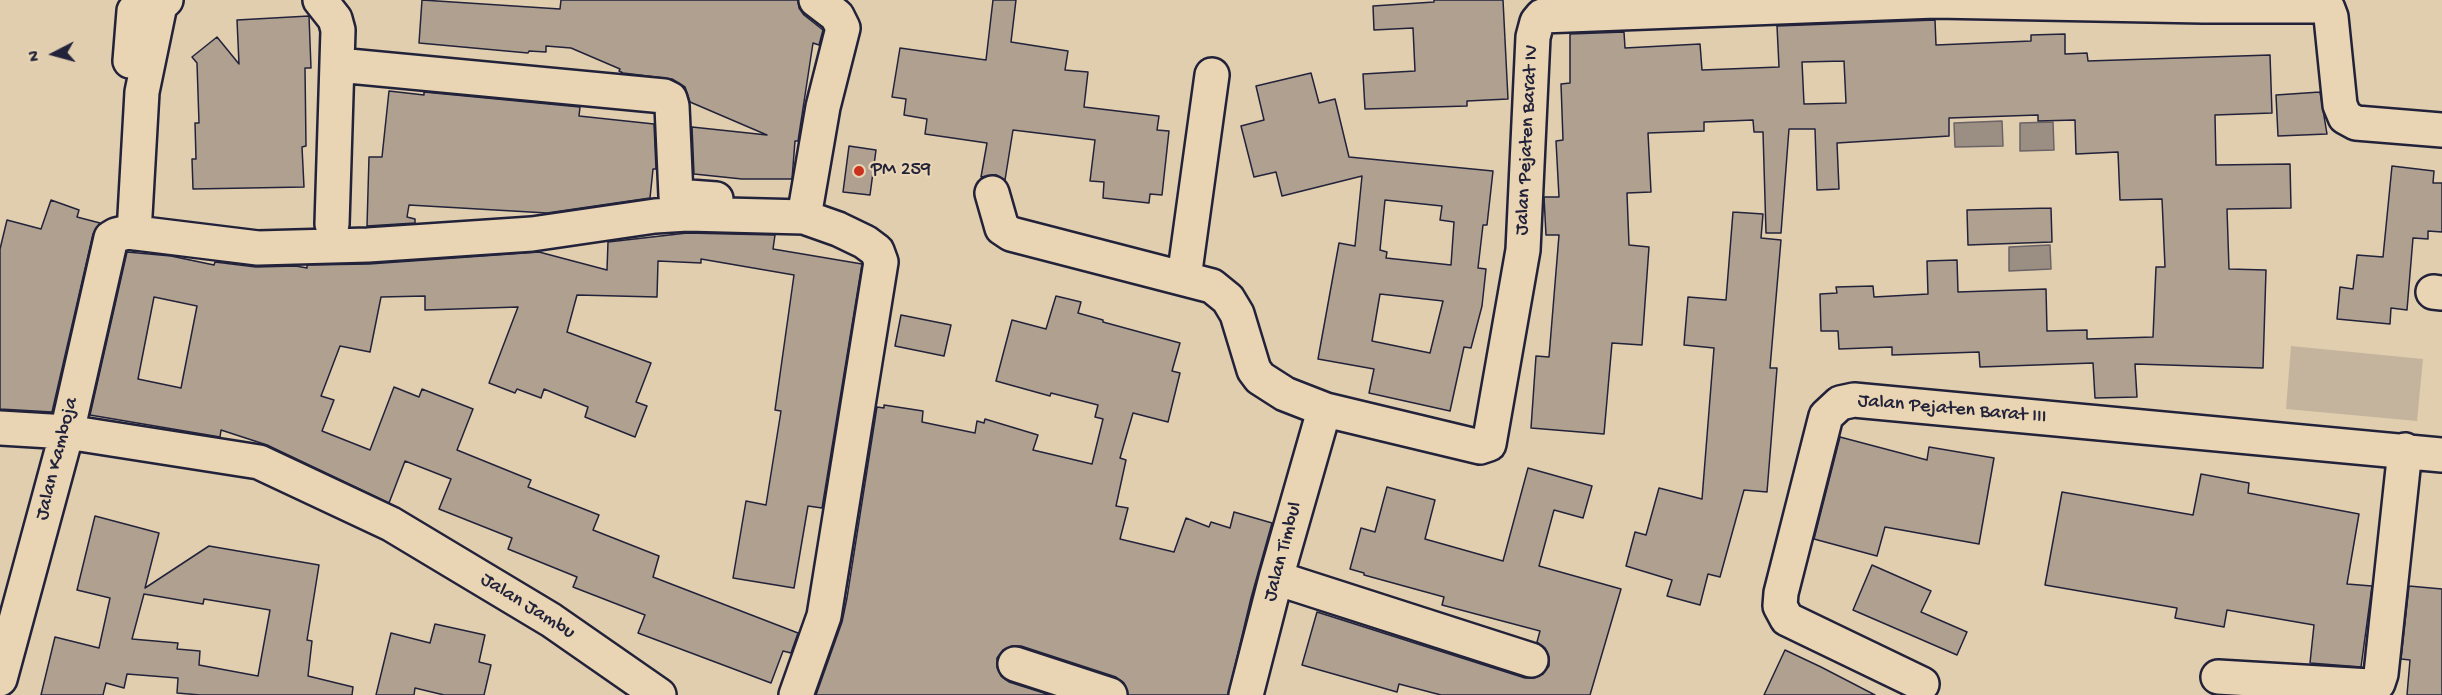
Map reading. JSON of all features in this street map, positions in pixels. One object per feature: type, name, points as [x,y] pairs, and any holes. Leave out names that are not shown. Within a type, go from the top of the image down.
[{"type":"street","points":[[122,235],[142,92],[160,5],[166,0]]},
{"type":"street","points":[[320,0],[335,20],[338,30],[339,65],[332,224]]},
{"type":"street","points":[[805,211],[823,107],[843,28],[837,16],[816,0]]},
{"type":"street","name":"Jalan Pejaten Barat IV","points":[[1326,410],[1480,447],[1489,444],[1523,250],[1534,11],[1542,16],[1602,6],[1935,1],[2266,3],[2320,6],[2328,9],[2331,17],[2340,105],[2345,117],[2356,123],[2442,130]]},
{"type":"street","points":[[122,235],[134,12]]},
{"type":"street","points":[[339,65],[664,96],[670,99],[672,106],[675,196],[805,211],[865,242],[877,251],[881,262],[824,616],[796,695]]},
{"type":"street","points":[[1184,278],[1212,75]]},
{"type":"street","points":[[992,193],[1002,228],[1011,234],[1212,286],[1228,299],[1237,314],[1251,364],[1260,378],[1285,394],[1326,410]]},
{"type":"street","points":[[122,235],[258,249],[368,245],[532,234],[655,216],[805,211]]},
{"type":"street","name":"Jalan Kamboja","points":[[0,679],[122,235]]},
{"type":"street","name":"Jalan Pejaten Barat III","points":[[1922,684],[1787,619],[1780,606],[1781,592],[1826,416],[1840,403],[1854,400],[2442,454]]},
{"type":"street","name":"Jalan Timbul","points":[[1246,695],[1276,578],[1326,410]]},
{"type":"street","name":"Jalan Jambu","points":[[0,428],[67,432],[259,462],[391,524],[551,620],[659,695]]},
{"type":"street","points":[[2218,677],[2370,686],[2378,683],[2381,674],[2405,450]]},
{"type":"street","points":[[1276,578],[1532,660]]},
{"type":"street","points":[[1015,664],[1110,695]]},
{"type":"shaded area","points":[[2002,121],[2003,146],[1955,147],[1954,123]]},
{"type":"shaded area","points":[[2053,122],[2054,150],[2020,151],[2020,123]]},
{"type":"shaded area","points":[[2050,245],[2051,269],[2009,271],[2009,247]]},
{"type":"shaded area","points":[[2291,346],[2423,359],[2417,421],[2286,409]]},
{"type":"building","points":[[422,0],[560,9],[561,0],[798,0],[799,8],[804,15],[823,30],[819,45],[813,43],[798,141],[795,141],[792,179],[742,179],[694,174],[692,127],[767,135],[690,102],[685,87],[672,79],[623,73],[619,71],[620,69],[571,48],[546,46],[546,52],[529,51],[528,53],[419,43]]},
{"type":"building","points":[[993,0],[1016,0],[1011,42],[1068,51],[1065,70],[1088,72],[1084,107],[1159,116],[1157,130],[1169,131],[1162,195],[1150,194],[1149,203],[1103,198],[1104,182],[1090,181],[1095,140],[1013,130],[1005,180],[996,175],[981,177],[987,143],[925,134],[927,119],[904,115],[906,99],[892,97],[900,48],[986,60]]},
{"type":"building","points":[[1434,0],[1503,0],[1508,99],[1467,101],[1467,106],[1365,109],[1363,74],[1415,71],[1413,28],[1374,30],[1373,6],[1434,2]]},
{"type":"building","points":[[309,16],[311,68],[305,68],[306,146],[302,147],[304,187],[193,189],[192,159],[196,159],[195,123],[199,123],[197,63],[192,57],[217,37],[239,64],[237,20]]},
{"type":"building","points":[[1935,20],[1936,45],[2031,41],[2031,35],[2065,34],[2065,54],[2087,53],[2088,61],[2270,55],[2272,113],[2215,115],[2216,165],[2290,164],[2291,208],[2227,209],[2229,269],[2266,270],[2263,368],[2135,364],[2137,397],[2095,398],[2093,363],[1980,367],[1979,352],[1892,355],[1892,347],[1839,349],[1838,331],[1821,331],[1820,294],[1837,293],[1836,287],[1873,286],[1874,297],[1928,294],[1927,261],[1957,260],[1958,292],[2046,289],[2047,331],[2087,330],[2087,339],[2153,337],[2156,267],[2165,267],[2162,199],[2120,200],[2118,152],[2076,154],[2075,120],[2038,121],[2038,115],[1949,118],[1949,136],[1837,143],[1839,189],[1817,190],[1815,129],[1789,129],[1781,233],[1766,233],[1763,132],[1754,132],[1753,120],[1704,122],[1704,131],[1648,133],[1651,192],[1627,193],[1629,245],[1649,247],[1642,345],[1612,343],[1604,434],[1531,428],[1536,356],[1549,357],[1559,235],[1546,235],[1544,197],[1559,197],[1556,141],[1563,140],[1561,84],[1570,83],[1570,34],[1624,32],[1625,48],[1700,44],[1702,70],[1779,67],[1777,26]],"holes":[[[1844,61],[1846,103],[1804,104],[1802,62]]]},
{"type":"building","points":[[1311,73],[1319,103],[1335,99],[1349,157],[1493,171],[1487,225],[1483,225],[1478,268],[1486,269],[1482,306],[1471,348],[1464,347],[1450,411],[1369,393],[1374,369],[1318,359],[1339,243],[1355,246],[1362,176],[1282,196],[1276,172],[1254,177],[1241,126],[1264,120],[1256,86]],"holes":[[[1385,200],[1442,206],[1440,220],[1454,222],[1451,265],[1386,258],[1387,252],[1380,250]],[[1380,294],[1443,301],[1430,353],[1372,341]]]},
{"type":"building","points":[[389,91],[424,95],[424,92],[580,107],[579,116],[654,124],[656,169],[653,169],[650,198],[547,213],[409,205],[407,217],[415,219],[415,223],[367,226],[369,157],[382,157]]},
{"type":"building","points":[[2320,92],[2327,134],[2278,136],[2276,95]]},
{"type":"building","name":"PM 259","points":[[849,146],[876,150],[870,195],[843,192]]},
{"type":"building","points":[[2392,166],[2434,171],[2433,183],[2442,183],[2442,232],[2428,231],[2428,239],[2413,238],[2407,310],[2391,308],[2390,324],[2337,319],[2340,287],[2353,289],[2357,255],[2383,257]]},
{"type":"building","points":[[51,200],[79,210],[77,217],[100,223],[93,234],[52,412],[0,409],[0,249],[7,220],[41,229]]},
{"type":"building","points":[[2051,208],[2052,242],[1968,245],[1967,210]]},
{"type":"building","points":[[1733,212],[1763,214],[1761,238],[1781,240],[1770,368],[1777,368],[1767,492],[1744,490],[1720,577],[1708,574],[1700,605],[1667,596],[1672,580],[1626,566],[1635,532],[1646,535],[1659,488],[1702,499],[1714,348],[1684,345],[1688,297],[1726,300]]},
{"type":"building","points":[[687,233],[775,235],[773,249],[862,264],[822,508],[808,506],[794,588],[733,578],[746,501],[766,505],[781,411],[775,410],[794,275],[701,259],[701,263],[658,261],[657,297],[577,295],[567,332],[651,363],[636,402],[647,406],[635,437],[585,417],[588,407],[544,389],[541,398],[517,389],[515,393],[489,383],[518,307],[425,310],[425,296],[381,297],[370,352],[340,346],[321,396],[334,400],[322,431],[370,450],[394,387],[419,397],[422,389],[473,409],[457,450],[531,480],[528,487],[599,515],[593,530],[659,556],[653,577],[798,633],[791,653],[783,651],[771,683],[638,633],[645,615],[573,587],[577,577],[508,549],[512,538],[439,509],[451,479],[405,461],[389,503],[267,445],[221,430],[220,437],[90,415],[127,252],[171,256],[214,265],[215,262],[256,267],[307,268],[307,265],[369,264],[539,252],[607,270],[608,242]],"holes":[[[154,297],[197,306],[181,388],[138,379]]]},
{"type":"building","points":[[1056,296],[1081,302],[1078,313],[1180,343],[1172,371],[1180,373],[1168,422],[1133,413],[1120,458],[1126,460],[1116,506],[1128,508],[1120,539],[1174,552],[1186,518],[1209,527],[1211,522],[1230,528],[1234,512],[1272,523],[1228,695],[1128,695],[1124,683],[1116,677],[1021,646],[1012,646],[1003,650],[997,658],[997,667],[1001,676],[1009,682],[1050,695],[816,695],[842,622],[877,407],[884,408],[884,405],[923,411],[922,422],[975,433],[977,421],[984,423],[985,419],[1038,435],[1033,450],[1092,464],[1103,419],[1095,417],[1098,405],[1051,393],[1050,396],[996,381],[1012,320],[1046,329]]},
{"type":"building","points":[[901,315],[951,325],[944,356],[895,346]]},
{"type":"building","points":[[1840,437],[1927,460],[1929,447],[1994,458],[1979,544],[1885,527],[1877,556],[1814,539]]},
{"type":"building","points":[[1528,468],[1592,486],[1583,518],[1554,510],[1539,566],[1621,589],[1590,695],[1441,695],[1399,684],[1397,692],[1302,665],[1317,612],[1525,678],[1534,678],[1543,674],[1549,666],[1549,657],[1545,648],[1537,642],[1540,631],[1442,605],[1444,597],[1350,569],[1361,528],[1375,532],[1387,487],[1435,500],[1425,539],[1503,561]]},
{"type":"building","points":[[2201,474],[2249,483],[2248,493],[2359,514],[2347,584],[2372,586],[2361,667],[2310,663],[2314,625],[2227,610],[2224,627],[2175,618],[2177,608],[2045,585],[2062,492],[2193,515]]},
{"type":"building","points":[[95,516],[159,533],[145,588],[209,546],[319,565],[307,640],[312,641],[308,676],[353,687],[352,695],[177,693],[178,678],[127,674],[124,688],[106,683],[103,695],[41,695],[55,637],[99,648],[110,598],[77,590]],"holes":[[[144,594],[203,604],[204,599],[270,610],[258,676],[199,665],[200,651],[177,649],[178,643],[132,639]]]},
{"type":"building","points":[[1872,565],[1931,591],[1921,612],[1967,632],[1957,655],[1853,610]]},
{"type":"building","points":[[2409,586],[2442,589],[2442,695],[2407,695],[2410,660],[2401,659]]},
{"type":"building","points":[[435,624],[485,635],[479,662],[491,665],[484,695],[444,695],[415,688],[414,695],[376,695],[391,633],[430,643]]},
{"type":"building","points":[[1785,650],[1821,667],[1875,695],[1764,695]]},
{"type":"place","name":"PM 259","points":[[859,171]]}]
